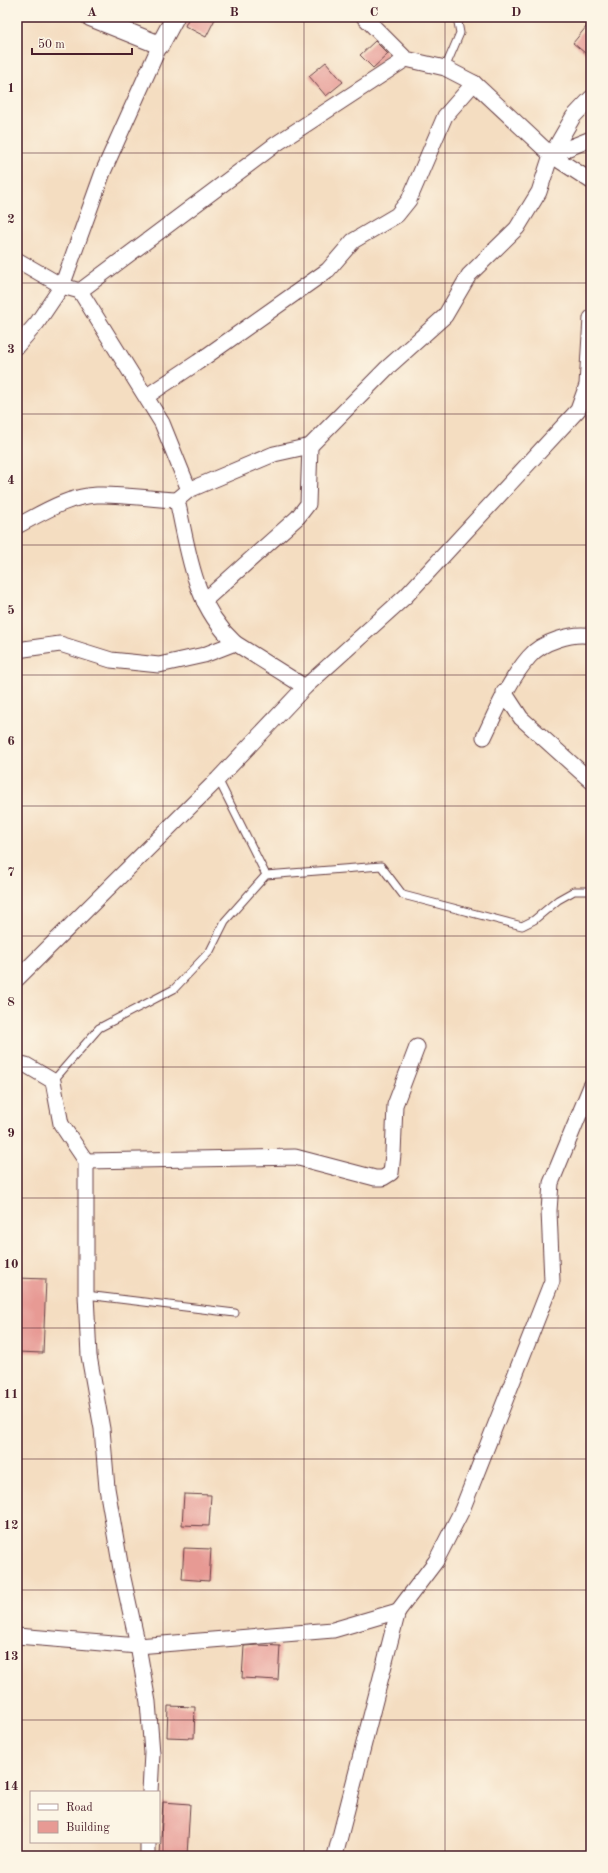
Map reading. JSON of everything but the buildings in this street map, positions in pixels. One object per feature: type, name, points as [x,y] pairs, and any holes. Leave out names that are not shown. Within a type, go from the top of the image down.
[{"type":"street","points":[[90,17],[160,45]]},
{"type":"street","points":[[17,346],[37,323],[62,286],[103,172],[160,45],[175,17]]},
{"type":"street","points":[[364,17],[406,59],[445,68],[474,83],[551,155],[591,181]]},
{"type":"street","points":[[80,291],[276,144],[406,59]]},
{"type":"street","points":[[146,396],[198,362],[328,270],[353,242],[398,215],[409,200],[445,116],[474,83]]},
{"type":"street","points":[[17,526],[53,507],[74,499],[96,495],[177,500],[189,490],[274,454],[310,446],[387,368],[445,316],[469,274],[517,228],[539,192],[551,155],[573,117],[591,98]]},
{"type":"street","points":[[551,155],[591,139]]},
{"type":"street","points":[[17,260],[62,286],[80,291],[162,424],[189,490]]},
{"type":"street","points":[[17,979],[218,779],[305,687],[406,596],[578,410],[587,385],[591,318]]},
{"type":"street","points":[[204,601],[298,517],[308,504],[310,446]]},
{"type":"street","points":[[177,500],[196,585],[221,630],[235,644],[305,687]]},
{"type":"street","points":[[484,737],[504,692],[529,656],[549,642],[568,636],[591,636]]},
{"type":"street","points":[[17,650],[60,644],[111,660],[159,665],[204,655],[235,644]]},
{"type":"street","points":[[504,692],[521,718],[591,781]]},
{"type":"street","points":[[86,1161],[295,1157],[374,1178],[383,1178],[391,1173],[394,1154],[395,1105],[417,1047]]},
{"type":"street","points":[[17,1063],[26,1065],[53,1081],[60,1124],[86,1161],[86,1295],[89,1356],[102,1429],[107,1488],[121,1569],[138,1646],[148,1702],[152,1753],[150,1791]]},
{"type":"street","points":[[335,1856],[398,1611],[436,1561],[462,1510],[552,1280],[549,1211],[551,1182],[591,1086]]},
{"type":"street","points":[[17,1636],[138,1646],[333,1630],[398,1611]]},
{"type":"street","points":[[148,1843],[148,1856]]},
{"type":"lane","points":[[445,68],[460,33],[457,17]]},
{"type":"lane","points":[[218,779],[266,875]]},
{"type":"lane","points":[[53,1081],[99,1028],[174,989],[210,951],[225,921],[266,875],[381,866],[403,895],[522,926],[534,920],[558,900],[574,891],[591,891]]},
{"type":"lane","points":[[86,1295],[235,1313]]}]
